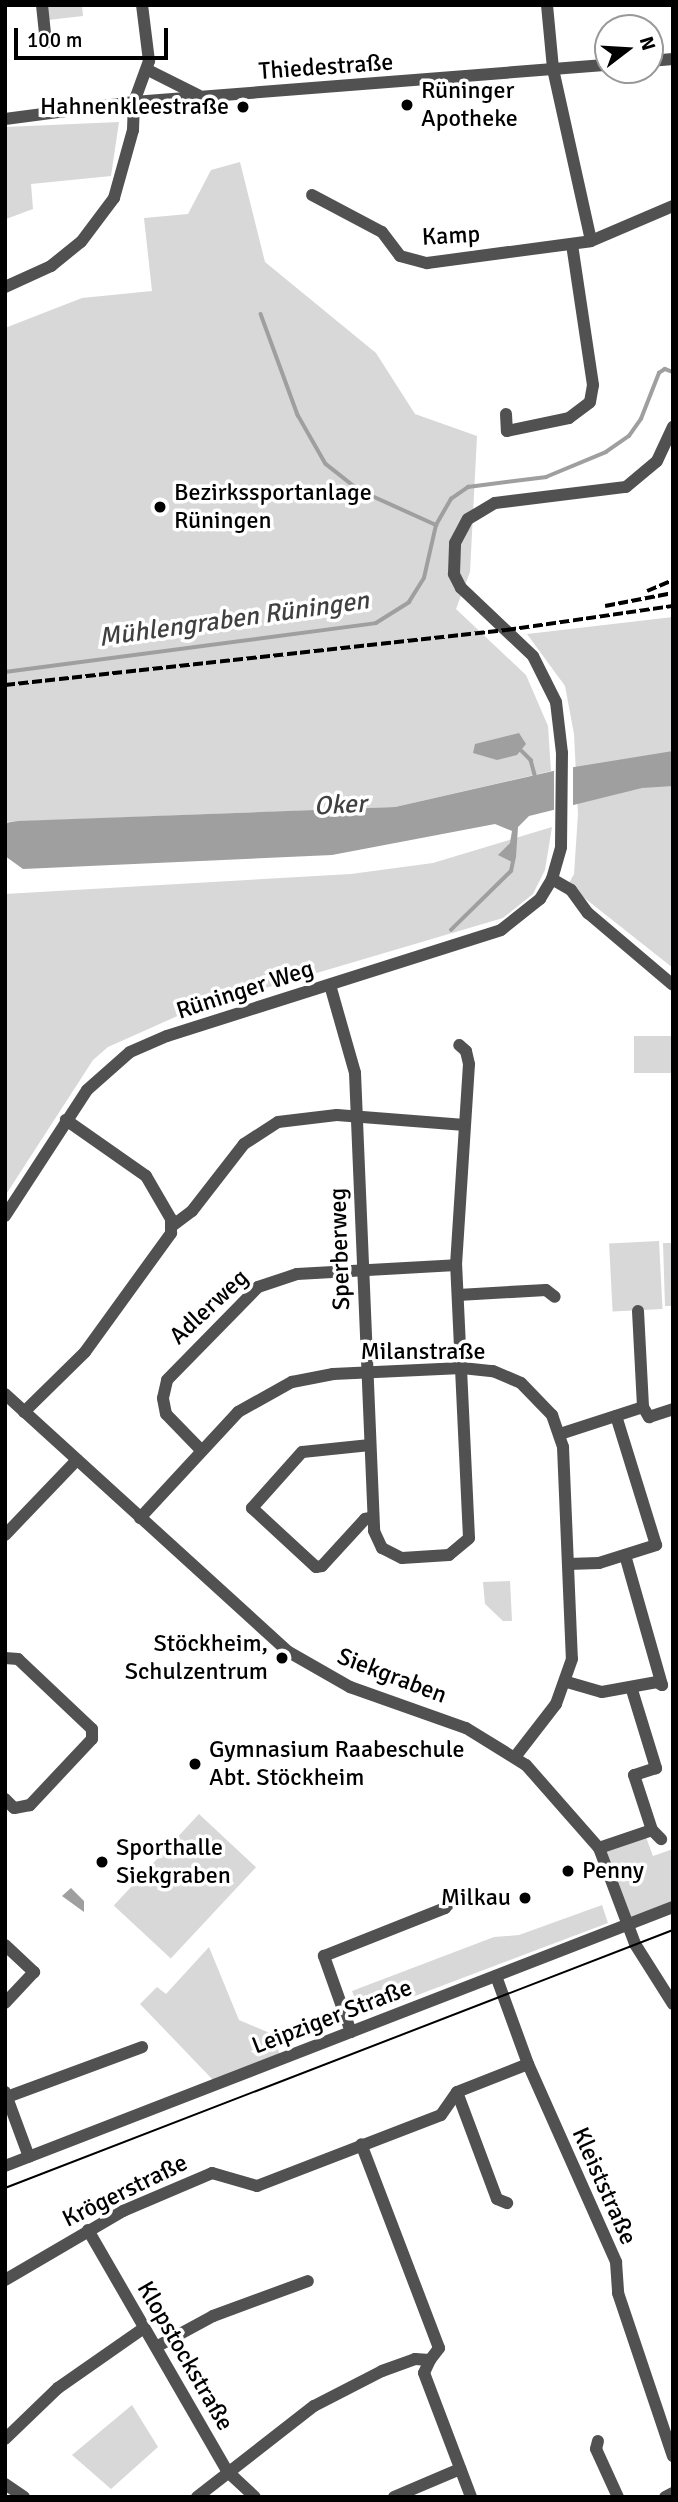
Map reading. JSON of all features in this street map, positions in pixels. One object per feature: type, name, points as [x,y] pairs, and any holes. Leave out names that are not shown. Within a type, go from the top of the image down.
[{"type":"street","points":[[42,5],[46,43]]},
{"type":"street","points":[[5,287],[51,266],[99,220],[114,198],[122,172],[134,102],[148,70],[142,5]]},
{"type":"street","points":[[547,5],[553,69],[591,241]]},
{"type":"street","name":"Thiedestraße","points":[[5,118],[134,102],[594,66]]},
{"type":"street","points":[[148,70],[202,97]]},
{"type":"street","name":"Kamp","points":[[312,195],[382,232],[400,256],[427,263],[591,241],[673,206]]},
{"type":"street","points":[[506,414],[507,431],[569,418],[590,402],[593,385],[572,245]]},
{"type":"street","points":[[673,426],[657,461],[626,487],[495,503],[468,519],[455,543],[454,574],[461,588],[523,644],[556,702],[562,753],[562,825],[552,879],[571,890],[588,913],[673,985]]},
{"type":"street","name":"Rüninger Weg","points":[[5,1216],[66,1120],[95,1080],[140,1047],[501,930],[529,911],[552,879]]},
{"type":"street","name":"Sperberweg","points":[[330,985],[352,1054],[358,1116],[361,1270],[373,1517],[375,1537],[388,1553],[402,1558],[440,1556],[457,1550],[469,1538],[462,1368]]},
{"type":"street","points":[[459,1045],[466,1051],[469,1064],[456,1265],[462,1368]]},
{"type":"street","points":[[24,1412],[85,1352],[169,1240],[172,1226],[192,1211],[236,1152],[257,1133],[301,1116],[358,1116],[465,1125]]},
{"type":"street","points":[[66,1120],[137,1166],[172,1226]]},
{"type":"street","name":"Adlerweg","points":[[201,1450],[166,1413],[164,1389],[173,1370],[266,1282],[297,1274],[456,1265]]},
{"type":"street","points":[[458,1295],[546,1290],[555,1297]]},
{"type":"street","points":[[638,1311],[643,1406],[649,1417],[673,1409]]},
{"type":"street","name":"Milanstraße","points":[[140,1518],[238,1412],[278,1387],[307,1378],[462,1368],[493,1371],[521,1383],[545,1405],[560,1434],[572,1659],[567,1682],[514,1757]]},
{"type":"street","name":"Siekgraben","points":[[5,1394],[276,1642],[304,1662],[350,1688],[444,1718],[514,1757],[559,1798],[599,1848],[638,1952],[673,2004]]},
{"type":"street","points":[[560,1434],[643,1406]]},
{"type":"street","points":[[568,1564],[625,1555],[656,1545],[616,1416]]},
{"type":"street","points":[[370,1445],[302,1452],[252,1508],[316,1567],[322,1566],[365,1519],[373,1517]]},
{"type":"street","points":[[5,1535],[78,1460]]},
{"type":"street","points":[[567,1682],[594,1692],[632,1690],[657,1682],[663,1685],[625,1555]]},
{"type":"street","points":[[5,1658],[18,1658],[92,1729],[92,1739],[30,1805],[14,1808],[5,1800]]},
{"type":"street","points":[[599,1848],[657,1835],[634,1776],[656,1768],[632,1690]]},
{"type":"street","points":[[351,2032],[324,1956],[445,1908],[458,1893]]},
{"type":"street","name":"Leipziger Straße","points":[[5,2166],[673,1907]]},
{"type":"street","points":[[5,1945],[34,1972],[5,2003]]},
{"type":"street","name":"Kleiststraße","points":[[496,1976],[528,2064],[616,2262],[618,2293],[673,2456]]},
{"type":"street","points":[[29,2157],[6,2094],[142,2047]]},
{"type":"street","name":"Krögerstraße","points":[[5,2280],[88,2230],[212,2173],[257,2186],[441,2115],[457,2092],[528,2064]]},
{"type":"street","points":[[457,2092],[498,2199],[507,2203]]},
{"type":"street","points":[[361,2144],[439,2348],[424,2373],[471,2497]]},
{"type":"street","name":"Klopstockstraße","points":[[88,2230],[227,2471],[255,2497]]},
{"type":"street","points":[[156,2347],[213,2316],[308,2281]]},
{"type":"street","points":[[5,2439],[58,2388],[144,2328]]},
{"type":"street","points":[[197,2497],[227,2471],[335,2393],[405,2362],[430,2360]]},
{"type":"street","points":[[598,2441],[596,2449],[618,2497]]},
{"type":"street","points":[[394,2497],[460,2469]]},
{"type":"street","points":[[5,2484],[24,2497]]},
{"type":"street","points":[[665,2497],[673,2493]]},
{"type":"shaded area","points":[[47,5],[82,5],[83,16],[48,20]]},
{"type":"shaded area","points":[[119,122],[111,176],[31,184],[33,209],[6,219],[5,229],[5,127]]},
{"type":"shaded area","points":[[240,162],[265,262],[376,353],[415,414],[477,436],[470,572],[456,609],[526,675],[548,726],[551,771],[395,807],[5,822],[5,328],[82,298],[152,291],[144,218],[188,214],[211,170]]},
{"type":"shaded area","points":[[673,617],[673,968],[568,885],[574,874],[578,814],[574,734],[565,686],[527,634]]},
{"type":"shaded area","points":[[519,733],[526,744],[517,755],[497,760],[473,753],[475,744]]},
{"type":"shaded area","points":[[673,751],[673,786],[642,788],[529,816],[518,827],[516,857],[512,862],[498,855],[510,843],[512,831],[495,824],[332,855],[23,869],[5,856],[5,823],[395,807],[562,769]]},
{"type":"shaded area","points":[[552,827],[545,870],[533,894],[503,918],[191,1010],[108,1047],[93,1060],[5,1196],[5,894],[351,874],[433,863]]},
{"type":"shaded area","points":[[634,1036],[673,1036],[673,1073],[634,1073]]},
{"type":"shaded area","points":[[659,1241],[663,1309],[613,1312],[609,1244]]},
{"type":"shaded area","points":[[663,1243],[673,1243],[673,1306],[665,1306]]},
{"type":"shaded area","points":[[510,1581],[512,1621],[503,1621],[485,1604],[483,1582]]},
{"type":"shaded area","points":[[199,1814],[256,1867],[171,1959],[114,1905]]},
{"type":"shaded area","points":[[646,1837],[653,1856],[673,1849],[673,1902],[631,1918],[604,1852]]},
{"type":"shaded area","points":[[71,1888],[84,1901],[84,1912],[62,1896]]},
{"type":"shaded area","points":[[602,1905],[608,1923],[362,2016],[352,1991],[494,1937],[519,1935]]},
{"type":"shaded area","points":[[209,1947],[239,2020],[272,2034],[280,2055],[213,2080],[140,2004],[157,1987],[166,1994]]},
{"type":"shaded area","points":[[132,2405],[158,2447],[111,2489],[72,2455]]},
{"type":"pier","points":[[573,763],[573,809],[554,813],[554,767]]},
{"type":"waterway","points":[[261,314],[298,415],[326,464],[359,490],[436,525]]},
{"type":"waterway","name":"Mühlengraben Rüningen","points":[[5,672],[376,623],[409,602],[424,578],[436,525],[451,499],[468,487],[546,477],[606,452],[629,436],[641,419],[659,373],[665,369],[673,372]]},
{"type":"waterway","points":[[522,751],[531,760],[536,779]]},
{"type":"waterway","points":[[451,930],[511,871],[514,857]]},
{"type":"tram line","points":[[5,2188],[673,1930]]},
{"type":"railway","points":[[647,591],[673,580]]},
{"type":"railway","points":[[605,606],[673,593]]},
{"type":"railway","points":[[5,685],[506,630],[673,606]]},
{"type":"place","name":"Rüninger Apotheke","points":[[407,105]]},
{"type":"place","name":"Hahnenkleestraße","points":[[243,107]]},
{"type":"place","name":"Bezirkssportanlage Rüningen","points":[[160,507]]},
{"type":"place","name":"Stöckheim, Schulzentrum","points":[[282,1658]]},
{"type":"place","name":"Gymnasium Raabeschule Abt. Stöckheim","points":[[195,1764]]},
{"type":"place","name":"Sporthalle Siekgraben","points":[[102,1862]]},
{"type":"place","name":"Penny","points":[[568,1871]]},
{"type":"place","name":"Milkau","points":[[525,1898]]},
{"type":"water label","name":"Oker","points":[[340,806]]}]
